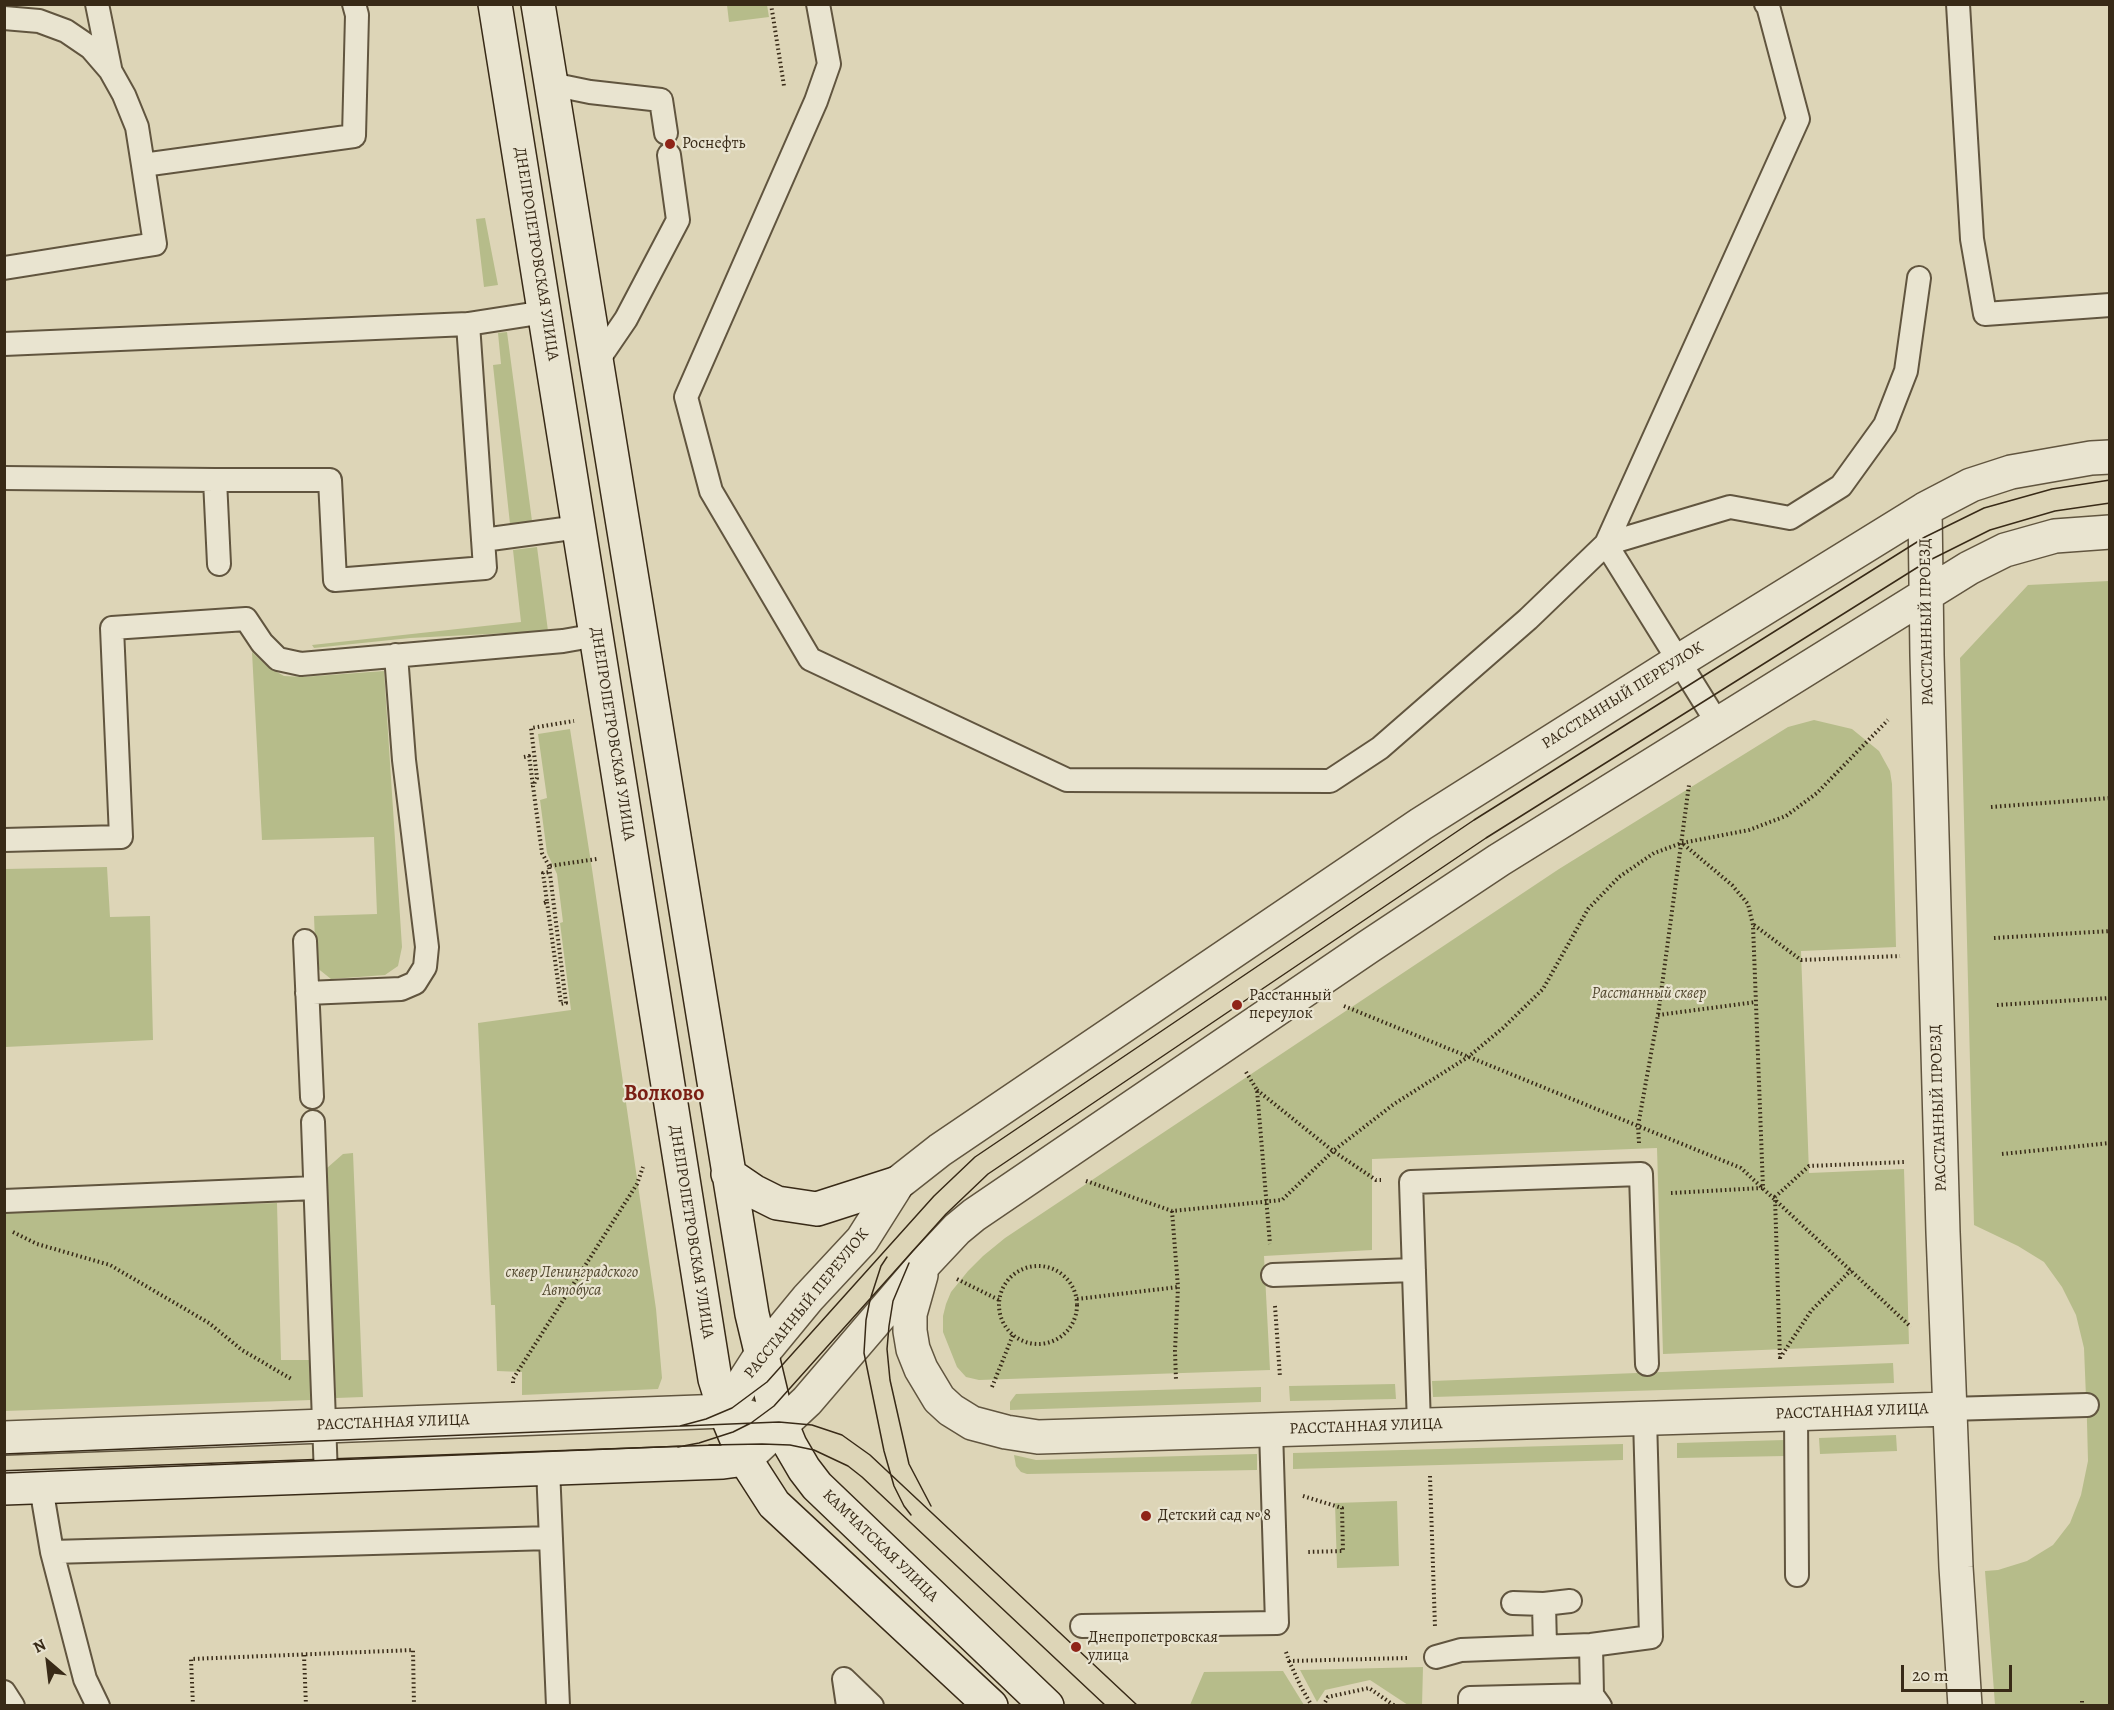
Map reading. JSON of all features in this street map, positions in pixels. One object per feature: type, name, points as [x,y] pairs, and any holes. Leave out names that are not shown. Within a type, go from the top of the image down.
[{"type":"street","name":"ДНЕПРОПЕТРОВСКАЯ УЛИЦА","points":[[495,4],[701,1298],[715,1379],[725,1411],[745,1459]]},
{"type":"street","points":[[538,4],[728,1174],[761,1355]]},
{"type":"street","name":"РАССТАННЫЙ ПЕРЕУЛОК","points":[[725,1411],[761,1355],[862,1240],[898,1183],[940,1150],[1411,831],[1925,509],[1971,485],[2011,472],[2109,457]]},
{"type":"street","name":"РАССТАННЫЙ ПРОЕЗД","points":[[1925,509],[1942,1232],[1956,1567],[1965,1706]]},
{"type":"street","points":[[4,1488],[723,1462],[745,1459],[807,1401],[957,1229],[990,1204],[1359,953],[1499,860],[1970,568],[2005,550],[2055,536],[2109,532]]},
{"type":"street","points":[[728,1174],[753,1191],[777,1203],[817,1209],[898,1183]]},
{"type":"street","name":"РАССТАННАЯ УЛИЦА","points":[[926,1262],[910,1314],[913,1349],[921,1369],[939,1399],[951,1410],[972,1423],[1038,1437],[1949,1409]]},
{"type":"street","name":"КАМЧАТСКАЯ УЛИЦА","points":[[761,1355],[780,1425],[804,1469],[817,1486],[1047,1706]]},
{"type":"street","name":"РАССТАННАЯ УЛИЦА","points":[[4,1438],[725,1411],[780,1425]]},
{"type":"street","points":[[745,1459],[765,1492],[779,1508],[990,1706]]},
{"type":"lane","points":[[97,4],[110,70]]},
{"type":"lane","points":[[143,165],[354,136],[357,15],[354,4]]},
{"type":"lane","points":[[818,4],[829,64],[816,101],[686,397],[711,491],[810,659],[1067,780],[1330,781],[1380,748],[1528,619],[1606,544],[1798,119],[1766,4]]},
{"type":"lane","points":[[1958,4],[1972,239],[1985,314],[2109,305]]},
{"type":"lane","points":[[4,18],[39,21],[66,31],[91,48],[110,70],[124,95],[137,127],[155,244],[4,268]]},
{"type":"lane","points":[[551,84],[590,92],[660,100],[668,144],[678,220],[626,319],[596,363]]},
{"type":"lane","points":[[1606,544],[1730,507],[1790,518],[1841,486],[1885,425],[1906,371],[1919,278]]},
{"type":"lane","points":[[4,344],[468,324],[545,312]]},
{"type":"lane","points":[[4,478],[330,480],[335,580],[485,568],[468,324]]},
{"type":"lane","points":[[215,480],[219,564]]},
{"type":"lane","points":[[483,540],[579,527]]},
{"type":"lane","points":[[1606,544],[1718,724]]},
{"type":"lane","points":[[4,840],[121,837],[112,628],[246,619],[262,643],[278,659],[301,664],[597,635]]},
{"type":"lane","points":[[307,993],[401,989],[415,983],[425,967],[427,947],[404,760],[396,655]]},
{"type":"lane","points":[[305,941],[312,1097]]},
{"type":"lane","points":[[313,1122],[326,1476]]},
{"type":"lane","points":[[1419,1425],[1411,1182],[1641,1184],[1647,1364]]},
{"type":"lane","points":[[4,1201],[315,1188]]},
{"type":"lane","points":[[1273,1275],[1414,1270]]},
{"type":"lane","points":[[1949,1409],[2087,1405]]},
{"type":"lane","points":[[1796,1414],[1797,1575]]},
{"type":"lane","points":[[1436,1657],[1461,1650],[1591,1645],[1651,1637],[1645,1418]]},
{"type":"lane","points":[[1082,1626],[1277,1623],[1271,1430]]},
{"type":"lane","points":[[548,1468],[558,1706]]},
{"type":"lane","points":[[41,1487],[52,1552],[85,1678],[98,1706]]},
{"type":"lane","points":[[52,1552],[551,1538]]},
{"type":"lane","points":[[1513,1604],[1570,1601]]},
{"type":"lane","points":[[1544,1604],[1545,1647]]},
{"type":"lane","points":[[1470,1706],[1470,1698],[1596,1700],[1591,1645]]},
{"type":"lane","points":[[848,1706],[844,1679],[872,1706]]},
{"type":"lane","points":[[4,1692],[13,1706]]},
{"type":"path","points":[[771,4],[784,86]]},
{"type":"path","points":[[1081,1179],[1172,1211],[1282,1200],[1333,1150],[1394,1104],[1468,1057],[1503,1028],[1543,989],[1588,909],[1619,877],[1654,853],[1682,843],[1749,830],[1786,816],[1817,793],[1888,720]]},
{"type":"path","points":[[533,786],[537,778],[531,728],[576,721]]},
{"type":"path","points":[[524,756],[529,756],[542,853],[550,872],[566,1003],[561,1004],[545,902],[543,873],[550,872]]},
{"type":"path","points":[[1682,843],[1732,885],[1748,904],[1753,925],[1763,1188],[1641,1184],[1638,1126],[1658,1015],[1690,778]]},
{"type":"path","points":[[1991,807],[2109,798]]},
{"type":"path","points":[[549,866],[598,859]]},
{"type":"path","points":[[1753,925],[1802,960],[1906,956]]},
{"type":"path","points":[[1994,938],[2109,931]]},
{"type":"path","points":[[1997,1005],[2109,998]]},
{"type":"path","points":[[1658,1015],[1756,1002]]},
{"type":"path","points":[[1244,1069],[1257,1090],[1333,1150],[1376,1180],[1411,1182]]},
{"type":"path","points":[[1257,1090],[1280,1377]]},
{"type":"path","points":[[2002,1154],[2109,1143]]},
{"type":"path","points":[[513,1391],[513,1379],[637,1184],[646,1160]]},
{"type":"path","points":[[1851,1270],[1811,1311],[1780,1359],[1775,1197],[1809,1166],[1912,1162]]},
{"type":"path","points":[[1172,1211],[1178,1287],[1176,1380]]},
{"type":"path","points":[[4,1228],[38,1244],[110,1265],[209,1323],[242,1350],[279,1373],[323,1394]]},
{"type":"path","points":[[1037,1266],[1059,1272],[1067,1279],[1077,1299],[1077,1311],[1066,1332],[1057,1339],[1046,1344],[1034,1344],[1013,1335],[1001,1320],[999,1300],[1008,1280],[1016,1273],[1037,1266]]},
{"type":"path","points":[[958,1279],[999,1300]]},
{"type":"path","points":[[1077,1299],[1178,1287]]},
{"type":"path","points":[[992,1387],[1013,1335]]},
{"type":"path","points":[[1289,1661],[1436,1657],[1430,1476]]},
{"type":"path","points":[[1273,1480],[1294,1494],[1342,1508],[1343,1551],[1275,1553]]},
{"type":"path","points":[[1277,1623],[1289,1661],[1312,1706]]},
{"type":"path","points":[[193,1706],[191,1659],[412,1650],[414,1706]]},
{"type":"path","points":[[304,1655],[306,1706]]},
{"type":"path","points":[[1323,1706],[1328,1697],[1369,1688],[1395,1706]]},
{"type":"green space","points":[[727,5],[767,5],[769,17],[729,22]]},
{"type":"green space","points":[[485,218],[498,285],[484,287],[476,219]]},
{"type":"green space","points":[[507,332],[532,521],[510,524],[493,365],[501,364],[498,333]]},
{"type":"green space","points":[[537,547],[548,631],[410,638],[314,648],[312,645],[521,622],[513,550]]},
{"type":"green space","points":[[2109,581],[2109,1705],[1995,1705],[1985,1571],[1998,1570],[2027,1561],[2053,1545],[2070,1523],[2081,1495],[2088,1461],[2087,1422],[2084,1348],[2076,1315],[2062,1287],[2044,1262],[2018,1246],[1974,1225],[1960,658],[2028,585]]},
{"type":"green space","points":[[252,652],[268,667],[284,676],[303,677],[384,671],[402,947],[398,966],[385,975],[331,979],[316,967],[314,916],[377,914],[374,837],[262,840]]},
{"type":"green space","name":"Расстанный сквер","points":[[1814,720],[1852,729],[1879,751],[1890,771],[1896,947],[1801,951],[1809,1173],[1904,1169],[1909,1344],[1663,1354],[1657,1148],[1372,1159],[1372,1250],[1264,1256],[1270,1370],[979,1380],[966,1377],[957,1367],[943,1332],[946,1304],[951,1292],[968,1271],[1005,1238],[1559,869],[1788,727]]},
{"type":"green space","name":"сквер Ленинградского Автобуса","points":[[570,729],[656,1309],[662,1378],[658,1389],[522,1395],[522,1372],[497,1371],[495,1305],[491,1305],[478,1023],[571,1010],[560,923],[563,922],[557,874],[547,853],[540,800],[547,798],[538,734]]},
{"type":"green space","points":[[107,867],[110,917],[150,916],[153,1040],[5,1047],[5,869]]},
{"type":"green space","points":[[353,1153],[363,1397],[336,1398],[327,1168],[343,1154]]},
{"type":"green space","points":[[277,1203],[281,1360],[310,1360],[311,1400],[5,1411],[4,1212]]},
{"type":"green space","points":[[1893,1363],[1894,1383],[1433,1397],[1432,1381]]},
{"type":"green space","points":[[1395,1384],[1396,1399],[1290,1401],[1289,1386]]},
{"type":"green space","points":[[1261,1387],[1261,1402],[1010,1410],[1010,1402],[1016,1394]]},
{"type":"green space","points":[[1896,1435],[1897,1451],[1820,1454],[1819,1438]]},
{"type":"green space","points":[[1785,1440],[1785,1456],[1677,1458],[1677,1443]]},
{"type":"green space","points":[[1623,1444],[1623,1460],[1293,1469],[1293,1453]]},
{"type":"green space","points":[[1257,1454],[1257,1470],[1027,1474],[1021,1472],[1016,1466],[1014,1455],[1036,1460]]},
{"type":"green space","points":[[1397,1501],[1399,1566],[1337,1568],[1335,1503]]},
{"type":"green space","points":[[1423,1667],[1422,1706],[1408,1705],[1370,1680],[1325,1690],[1317,1702],[1300,1670]]},
{"type":"green space","points":[[1283,1671],[1304,1705],[1190,1705],[1204,1672]]},
{"type":"tram line","points":[[680,1426],[706,1419],[732,1408],[767,1382],[934,1196],[975,1157],[1474,820],[1925,537],[1984,508],[2052,489],[2110,480]]},
{"type":"tram line","points":[[678,1447],[733,1432],[751,1423],[774,1406],[946,1214],[988,1174],[1486,838],[1926,562],[1990,530],[2055,511],[2110,503]]},
{"type":"tram line","points":[[887,1257],[881,1266],[870,1300],[864,1353],[884,1451],[894,1486],[911,1515]]},
{"type":"tram line","points":[[909,1263],[893,1301],[887,1349],[890,1380],[909,1464],[931,1506]]},
{"type":"tram line","points":[[4,1454],[779,1422],[812,1425],[842,1435],[870,1455],[1138,1706]]},
{"type":"tram line","points":[[709,1445],[790,1445],[814,1450],[848,1466],[1106,1706]]},
{"type":"tram line","points":[[4,1473],[685,1446]]},
{"type":"place","name":"Роснефть","points":[[670,144]]},
{"type":"place","name":"Расстанный переулок","points":[[1237,1005]]},
{"type":"place","name":"Детский сад № 8","points":[[1146,1516]]},
{"type":"place","name":"Днепропетровская улица","points":[[1076,1647]]},
{"type":"district","name":"Волково","points":[[664,1095]]}]
